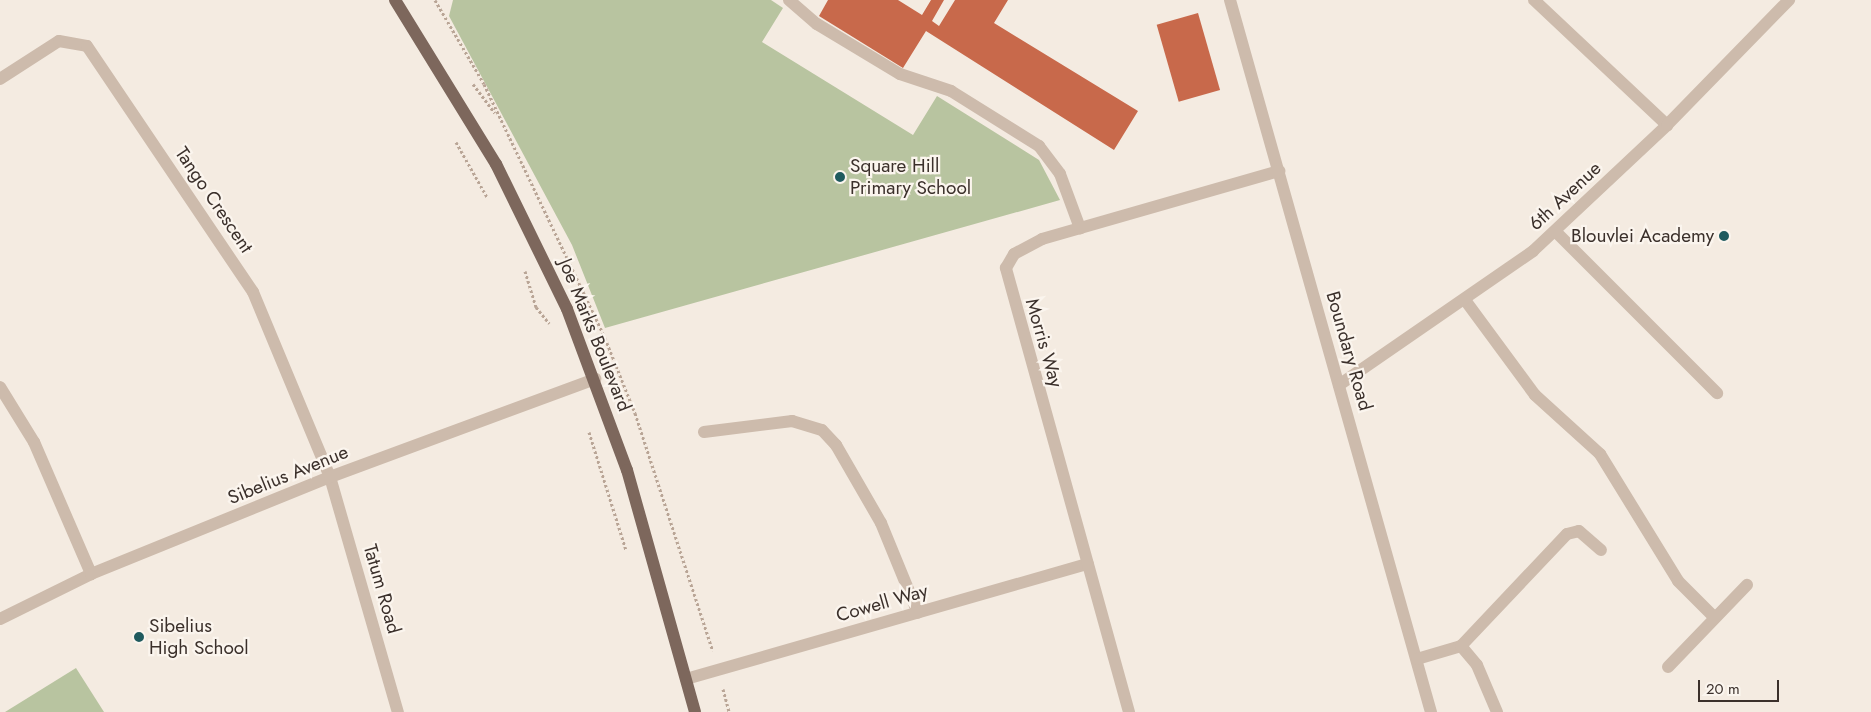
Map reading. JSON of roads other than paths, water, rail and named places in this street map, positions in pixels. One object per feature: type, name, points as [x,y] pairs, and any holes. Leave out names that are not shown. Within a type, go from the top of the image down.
[{"type":"main road","name":"Joe Marks Boulevard","points":[[396,0],[496,164],[567,309],[595,379],[627,470],[696,712]]},
{"type":"street","points":[[789,0],[817,24],[896,72],[951,91],[1039,146],[1060,174],[1080,228]]},
{"type":"street","name":"Boundary Road","points":[[1230,0],[1431,712]]},
{"type":"street","points":[[1534,0],[1667,125]]},
{"type":"street","name":"6th Avenue","points":[[1339,386],[1465,300],[1556,232],[1667,125],[1789,0]]},
{"type":"street","name":"Tango Crescent","points":[[0,79],[59,41],[78,43],[95,54],[253,292],[330,477]]},
{"type":"street","name":"Morris Way","points":[[1129,712],[1006,275],[1009,262],[1026,246],[1080,228],[1279,171]]},
{"type":"street","points":[[1556,232],[1717,393]]},
{"type":"street","points":[[1465,300],[1535,395],[1600,454],[1678,581],[1715,618]]},
{"type":"street","name":"Sibelius Avenue","points":[[0,619],[91,574],[330,477],[595,379]]},
{"type":"street","points":[[0,386],[34,442],[91,574]]},
{"type":"street","points":[[704,432],[792,421],[822,430],[836,445],[881,523],[918,613]]},
{"type":"street","name":"Tatum Road","points":[[330,477],[398,712]]},
{"type":"street","points":[[1416,658],[1461,646],[1567,534],[1579,530],[1601,550]]},
{"type":"street","name":"Cowell Way","points":[[686,679],[1088,564]]},
{"type":"street","points":[[1668,667],[1747,585]]},
{"type":"street","points":[[1461,646],[1477,665],[1498,712]]},
{"type":"place","name":"Square Hill Primary School","points":[[840,177]]},
{"type":"place","name":"Blouvlei Academy","points":[[1724,236]]},
{"type":"place","name":"Sibelius High School","points":[[139,637]]}]
